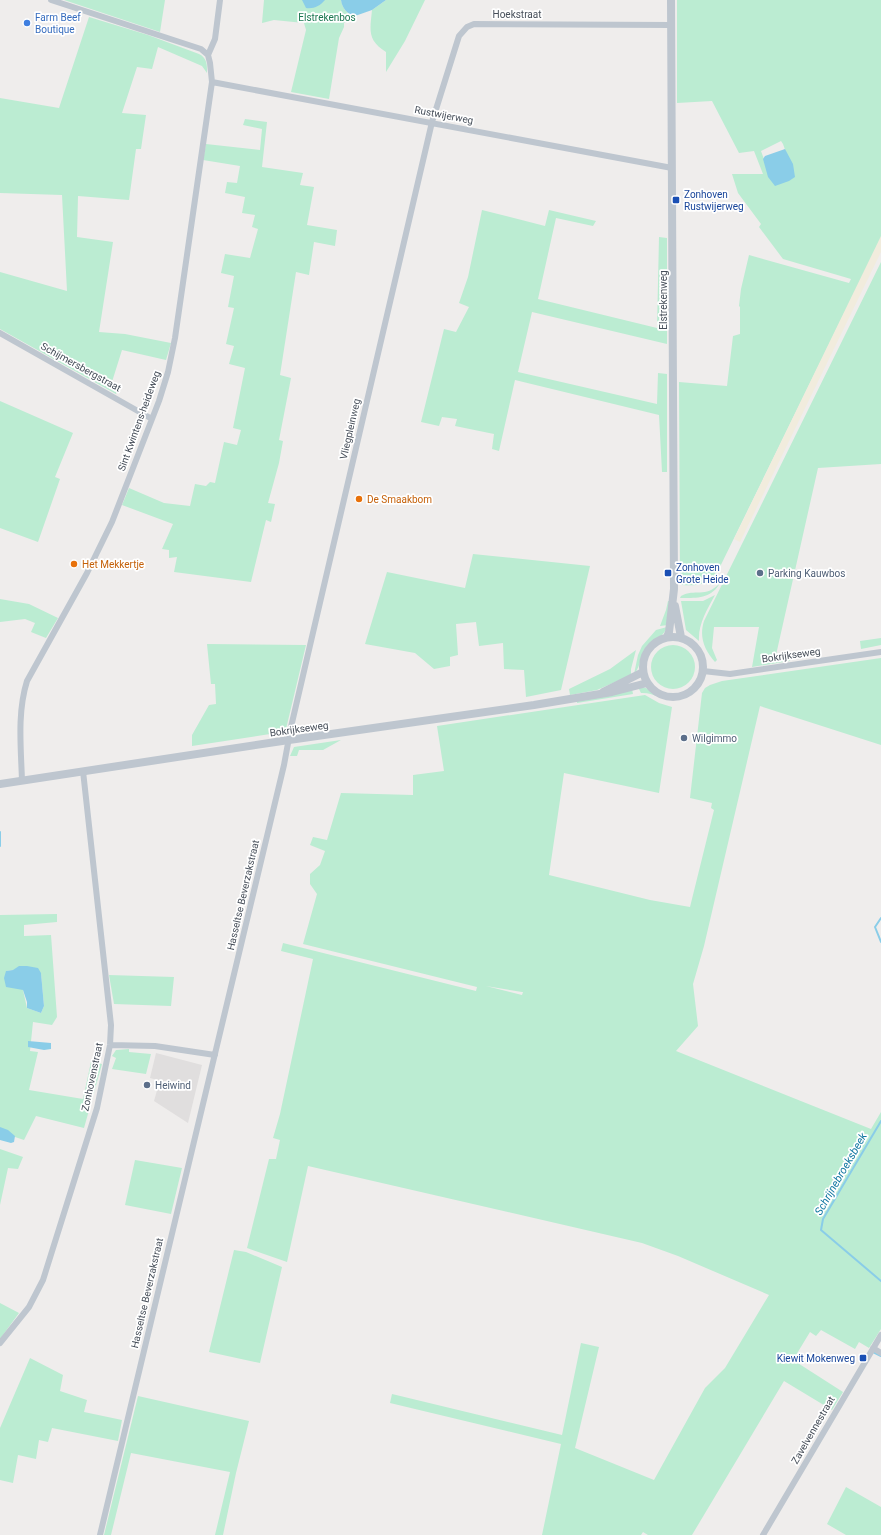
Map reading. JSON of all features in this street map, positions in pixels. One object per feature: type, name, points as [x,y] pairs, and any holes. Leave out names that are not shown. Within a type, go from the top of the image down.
[{"type":"street","points":[[50,0],[201,49],[208,55],[215,39],[220,0]]},
{"type":"street","name":"Elstrekenweg","points":[[667,637],[674,599],[672,0]]},
{"type":"street","name":"Hoekstraat","points":[[432,122],[458,36],[467,27],[474,24],[671,25]]},
{"type":"street","name":"Sint Kwintens-heideweg","points":[[22,781],[22,696],[28,681],[87,573],[112,522],[152,419],[168,372],[175,338],[212,82],[208,55]]},
{"type":"street","name":"Rustwijerweg","points":[[212,82],[672,168]]},
{"type":"street","name":"Vliegpleinweg","points":[[289,740],[432,122]]},
{"type":"street","name":"Schijmersbergstraat","points":[[0,333],[152,419]]},
{"type":"street","name":"Elstrekenweg","points":[[674,599],[681,637]]},
{"type":"street","points":[[667,637],[681,637],[688,640],[699,650],[704,664],[701,679],[697,686],[683,695],[675,697],[659,694],[648,683],[643,672],[643,662],[646,653],[651,646],[659,640],[667,637]]},
{"type":"street","name":"Bokrijkseweg","points":[[703,671],[730,674],[881,652]]},
{"type":"street","name":"Bokrijkseweg","points":[[601,693],[610,687],[643,672]]},
{"type":"street","name":"Bokrijkseweg","points":[[0,784],[526,706],[612,692],[648,683]]},
{"type":"street","name":"Hasseltse Beverzakstraat","points":[[100,1535],[289,740]]},
{"type":"street","name":"Zonhovenstraat","points":[[0,1343],[29,1307],[43,1280],[97,1108],[110,1045],[111,1025],[83,772]]},
{"type":"street","points":[[110,1045],[155,1046],[215,1055]]},
{"type":"street","name":"Zavelvennestraat","points":[[763,1535],[881,1335]]},
{"type":"street","points":[[873,1348],[881,1353]]},
{"type":"shaded area","points":[[156,1053],[202,1065],[188,1123],[154,1101],[158,1087],[156,1086],[157,1080],[150,1078]]},
{"type":"green space","points":[[64,0],[165,0],[160,32]]},
{"type":"green space","points":[[264,0],[341,0],[342,5],[352,16],[344,23],[344,27],[339,38],[329,99],[291,92],[306,30],[304,23],[274,20],[262,23]]},
{"type":"green space","name":"Elstrekenbos","points":[[386,0],[425,0],[405,41],[386,72],[386,52],[380,48],[373,39],[371,34],[371,23],[372,10]]},
{"type":"green space","points":[[677,0],[881,0],[881,238],[715,577],[704,583],[691,585],[682,585],[680,581],[679,382],[727,386],[733,336],[740,334],[739,306],[741,289],[749,255],[849,283],[851,279],[783,259],[759,227],[761,224],[738,193],[732,174],[763,174],[754,151],[739,153],[712,101],[677,103]],"holes":[[[781,141],[794,175],[772,181],[761,151]]]},
{"type":"green space","points":[[89,17],[148,35],[199,54],[205,59],[207,67],[207,73],[202,66],[158,47],[152,69],[137,67],[122,113],[146,115],[141,149],[136,149],[129,200],[78,196],[77,237],[113,242],[99,332],[125,334],[171,343],[166,360],[122,350],[111,385],[118,389],[116,394],[0,329],[0,272],[67,291],[62,195],[0,193],[0,98],[59,108]]},
{"type":"green space","points":[[245,119],[267,122],[262,167],[303,173],[300,185],[314,187],[307,225],[337,230],[335,246],[314,242],[309,275],[296,272],[280,375],[291,378],[279,440],[283,441],[279,463],[268,503],[275,504],[271,522],[266,520],[251,582],[174,572],[177,557],[169,558],[169,550],[162,549],[173,524],[122,505],[129,488],[164,503],[190,506],[195,484],[206,486],[210,482],[215,483],[224,442],[237,445],[241,430],[233,428],[245,368],[229,364],[234,346],[226,344],[234,308],[228,307],[234,276],[221,273],[225,254],[250,258],[258,229],[252,227],[255,215],[242,213],[245,197],[225,193],[227,182],[237,183],[240,166],[203,160],[206,144],[260,150],[262,129],[243,125]]},
{"type":"green space","points":[[482,210],[545,226],[549,210],[596,221],[593,226],[556,218],[538,299],[657,328],[659,237],[667,238],[667,344],[532,312],[518,372],[657,404],[658,373],[667,374],[667,472],[662,472],[659,415],[515,380],[499,451],[492,449],[494,434],[455,426],[457,419],[442,417],[439,426],[421,422],[444,329],[456,332],[469,307],[459,303],[468,277]]},
{"type":"green space","points":[[881,262],[881,464],[818,468],[776,655],[789,655],[790,661],[752,667],[759,627],[714,627],[712,648],[717,660],[715,662],[705,648],[702,638],[704,621]]},
{"type":"green space","points":[[0,401],[73,433],[55,477],[60,479],[38,542],[0,528]]},
{"type":"green space","points":[[473,554],[590,566],[561,690],[526,697],[524,670],[504,669],[503,643],[479,646],[476,622],[456,624],[458,655],[450,657],[450,666],[434,669],[415,653],[365,644],[387,572],[465,588]]},
{"type":"green space","points":[[720,583],[708,595],[680,598],[686,594],[710,591]]},
{"type":"green space","points":[[715,595],[702,623],[699,641],[686,630],[681,601],[703,601]]},
{"type":"green space","points":[[0,599],[29,604],[58,618],[46,638],[31,632],[35,623],[25,619],[0,622]]},
{"type":"green space","points":[[668,601],[670,601],[668,625],[660,626],[666,610]]},
{"type":"green space","points":[[667,627],[661,636],[646,647],[642,654],[637,671],[634,674],[638,655],[642,646],[656,630]]},
{"type":"green space","points":[[881,638],[881,645],[861,649],[860,641]]},
{"type":"green space","points":[[207,644],[306,645],[286,729],[283,732],[192,746],[192,735],[209,705],[216,704],[215,684],[211,684]]},
{"type":"green space","points":[[669,645],[677,645],[689,651],[695,663],[695,671],[689,683],[677,689],[669,689],[657,683],[651,671],[651,663],[657,651]]},
{"type":"green space","points":[[636,650],[631,675],[597,690],[570,695],[569,689],[610,669]]},
{"type":"green space","points":[[881,658],[881,745],[760,706],[704,946],[693,984],[698,1026],[676,1051],[871,1129],[881,1112],[881,1329],[869,1348],[859,1342],[855,1349],[821,1330],[816,1336],[810,1332],[793,1360],[843,1392],[832,1410],[784,1381],[692,1535],[648,1535],[643,1532],[641,1535],[542,1535],[561,1444],[390,1403],[392,1394],[562,1435],[581,1343],[599,1347],[575,1448],[654,1480],[705,1388],[725,1368],[769,1295],[678,1256],[642,1243],[308,1166],[287,1262],[247,1248],[269,1159],[276,1159],[280,1140],[273,1138],[280,1114],[313,959],[281,951],[283,943],[476,991],[477,987],[303,944],[317,894],[310,884],[310,874],[320,865],[325,851],[310,845],[313,837],[327,840],[341,793],[413,795],[413,775],[444,771],[437,726],[645,695],[659,703],[672,707],[659,793],[564,773],[549,875],[650,900],[690,907],[714,810],[711,808],[712,803],[690,798],[702,693],[705,688],[710,685],[722,681]],"holes":[[[486,986],[523,992],[522,995]]]},
{"type":"green space","points":[[638,687],[646,688],[663,698],[675,700],[666,699],[650,694],[641,693]]},
{"type":"green space","points":[[632,689],[633,694],[577,703],[577,701]]},
{"type":"green space","points":[[341,740],[323,750],[299,750],[297,756],[290,756],[294,747]]},
{"type":"green space","points":[[57,914],[57,922],[24,925],[24,936],[51,935],[57,1017],[52,1025],[33,1022],[30,1051],[38,1052],[29,1090],[83,1099],[91,1062],[102,1064],[84,1128],[36,1116],[24,1140],[0,1132],[0,915]],"holes":[[[13,970],[41,973],[44,1006],[41,1013],[27,1008],[23,990],[6,971]]]},
{"type":"green space","points":[[109,975],[174,977],[171,1006],[114,1004]]},
{"type":"green space","points":[[129,1049],[129,1052],[151,1054],[146,1074],[112,1069],[116,1058],[112,1056],[116,1050]]},
{"type":"green space","points":[[0,1149],[23,1157],[18,1169],[8,1168],[0,1205]]},
{"type":"green space","points":[[135,1160],[182,1168],[171,1214],[125,1205]]},
{"type":"green space","points":[[234,1250],[246,1252],[282,1267],[260,1363],[209,1352]]},
{"type":"green space","points":[[0,1303],[19,1313],[0,1339]]},
{"type":"green space","points":[[30,1358],[63,1375],[60,1391],[87,1400],[84,1412],[122,1420],[118,1441],[52,1428],[48,1442],[39,1440],[36,1459],[18,1455],[13,1483],[0,1480],[0,1428]]},
{"type":"green space","points":[[138,1396],[249,1421],[223,1535],[215,1535],[230,1472],[131,1453],[111,1535],[104,1535]]},
{"type":"green space","points":[[846,1487],[881,1507],[881,1535],[846,1535],[827,1524]]},
{"type":"sand","points":[[881,236],[881,252],[740,542],[734,539]]},
{"type":"water","points":[[302,0],[325,0],[317,7],[306,8]]},
{"type":"water","points":[[341,0],[386,0],[372,10],[355,16],[345,10],[342,6]]},
{"type":"water","points":[[785,149],[793,164],[795,177],[775,186],[768,177],[763,159],[765,156]]},
{"type":"water","points":[[19,966],[38,968],[41,973],[44,1006],[41,1013],[27,1008],[27,1002],[23,990],[6,987],[4,978],[6,971],[13,970]]},
{"type":"water","points":[[28,1041],[51,1043],[51,1049],[44,1050],[28,1047]]},
{"type":"water","points":[[0,1127],[8,1130],[15,1136],[14,1142],[11,1143],[0,1140]]},
{"type":"waterway","points":[[0,832],[0,846]]},
{"type":"waterway","name":"Schrijnebroeksbeek","points":[[881,918],[875,927],[881,942]]},
{"type":"waterway","name":"Schrijnebroeksbeek","points":[[881,1121],[823,1219],[821,1230],[881,1281]]},
{"type":"waterway","name":"Schrijnebroeksbeek","points":[[873,1352],[881,1356]]},
{"type":"place","name":"Farm Beef Boutique","points":[[27,23]]},
{"type":"place","name":"Zonhoven Rustwijerweg","points":[[676,200]]},
{"type":"place","name":"De Smaakbom","points":[[359,499]]},
{"type":"place","name":"Het Mekkertje","points":[[74,564]]},
{"type":"place","name":"Zonhoven Grote Heide","points":[[668,573]]},
{"type":"place","name":"Parking Kauwbos","points":[[760,573]]},
{"type":"place","name":"Wilgimmo","points":[[684,738]]},
{"type":"place","name":"Heiwind","points":[[147,1085]]},
{"type":"place","name":"Kiewit Mokenweg","points":[[863,1358]]}]
